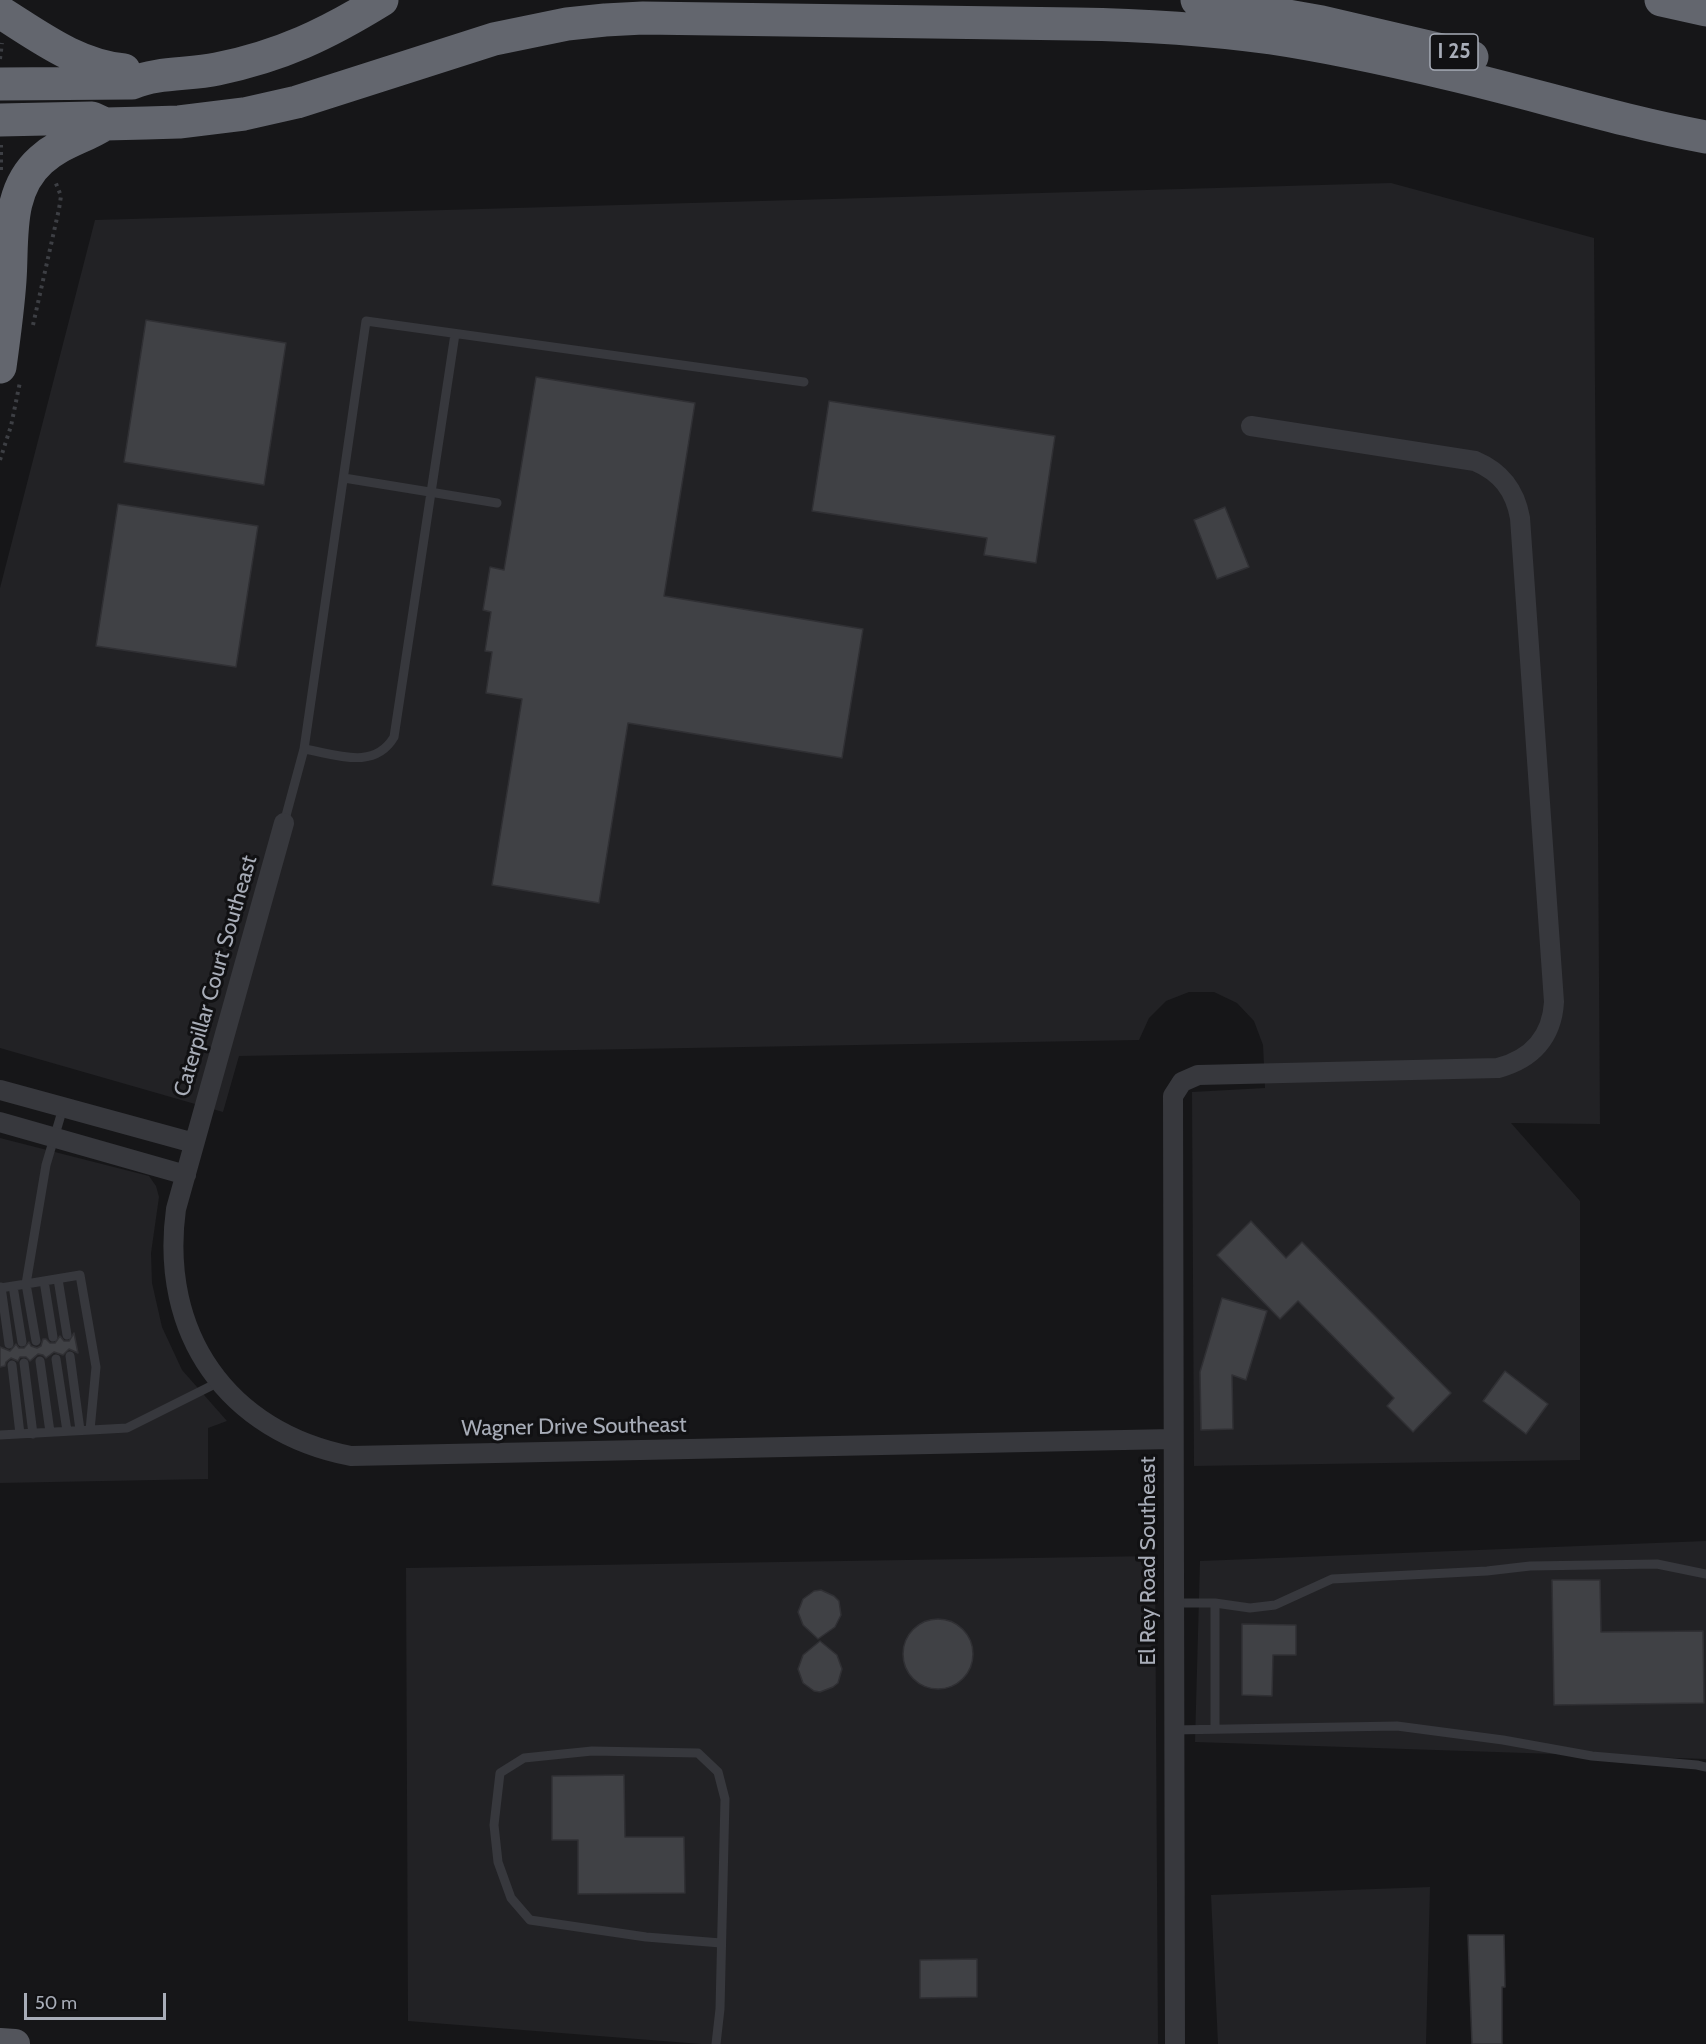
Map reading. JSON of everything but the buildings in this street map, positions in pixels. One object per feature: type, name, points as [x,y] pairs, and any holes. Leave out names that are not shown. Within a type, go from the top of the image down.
[{"type":"highway","points":[[0,84],[132,83],[146,77],[214,70],[279,53],[339,26],[382,0]]},
{"type":"highway","name":"I 25","points":[[1197,0],[1322,22],[1451,51],[1706,121]]},
{"type":"highway","points":[[1661,0],[1706,10]]},
{"type":"highway","points":[[0,120],[92,118],[105,124],[179,122],[244,114],[297,102],[494,39],[567,24],[643,18],[1076,24],[1226,33],[1318,46],[1417,67],[1706,137]]},
{"type":"highway","points":[[1,25],[98,66],[132,71],[146,77]]},
{"type":"highway","points":[[0,367],[10,279],[11,224],[18,196],[39,162],[52,150],[65,142],[93,132],[105,124]]},
{"type":"main road","points":[[0,2043],[15,2044]]},
{"type":"street","name":"El Rey Road Southeast","points":[[1175,2044],[1173,1096],[1182,1082],[1198,1075],[1498,1068],[1522,1060],[1532,1052],[1546,1035],[1554,1002],[1520,518],[1514,495],[1498,474],[1488,466],[1475,461],[1251,426]]},
{"type":"street","name":"Caterpillar Court Southeast","points":[[194,1143],[284,823]]},
{"type":"street","points":[[0,1090],[194,1143]]},
{"type":"street","points":[[0,1122],[186,1175]]},
{"type":"street","name":"Wagner Drive Southeast","points":[[194,1143],[176,1209],[173,1232],[174,1278],[178,1300],[190,1333],[219,1382],[251,1413],[288,1436],[329,1452],[351,1456],[1172,1439]]},
{"type":"lane","points":[[284,823],[304,749],[366,321],[804,382]]},
{"type":"lane","points":[[304,749],[355,757],[370,757],[383,751],[394,737],[455,334]]},
{"type":"lane","points":[[344,478],[497,503]]},
{"type":"lane","points":[[36,1341],[26,1284],[46,1165],[63,1108]]},
{"type":"lane","points":[[9,1344],[1,1288],[80,1275],[96,1367],[90,1430]]},
{"type":"lane","points":[[58,1279],[67,1335]]},
{"type":"lane","points":[[45,1281],[53,1337]]},
{"type":"lane","points":[[13,1286],[22,1342]]},
{"type":"lane","points":[[70,1356],[80,1431]]},
{"type":"lane","points":[[56,1359],[67,1431]]},
{"type":"lane","points":[[40,1361],[50,1432]]},
{"type":"lane","points":[[24,1363],[33,1434]]},
{"type":"lane","points":[[12,1365],[20,1434]]},
{"type":"lane","points":[[0,1435],[127,1428],[219,1382]]},
{"type":"lane","points":[[1173,1603],[1215,1603],[1250,1608],[1275,1605],[1332,1579],[1487,1571],[1530,1566],[1657,1564],[1706,1575]]},
{"type":"lane","points":[[1215,1603],[1215,1729]]},
{"type":"lane","points":[[1173,1730],[1397,1726],[1503,1740],[1592,1756],[1706,1767]]},
{"type":"lane","points":[[716,2044],[720,2009],[722,1943],[725,1799],[718,1772],[698,1753],[591,1751],[524,1758],[500,1773],[494,1825],[498,1862],[511,1898],[530,1920],[646,1937],[722,1943]]},
{"type":"path","points":[[0,64],[1,25]]},
{"type":"shaded area","points":[[1391,183],[1594,238],[1600,1124],[1511,1123],[1580,1201],[1580,1460],[1194,1466],[1192,1092],[1265,1088],[1263,1045],[1254,1021],[1237,1003],[1214,992],[1189,992],[1166,1001],[1149,1018],[1139,1040],[239,1056],[223,1112],[0,1048],[0,588],[95,220]]},
{"type":"shaded area","points":[[0,1138],[149,1176],[156,1186],[159,1197],[151,1253],[152,1283],[162,1327],[182,1370],[227,1421],[208,1428],[208,1479],[0,1483]]},
{"type":"shaded area","points":[[1706,1541],[1706,1759],[1195,1742],[1200,1561]]},
{"type":"shaded area","points":[[1155,1556],[1158,2044],[701,2044],[408,2021],[406,1568]]},
{"type":"shaded area","points":[[1430,1887],[1426,2044],[1218,2044],[1211,1895]]}]
